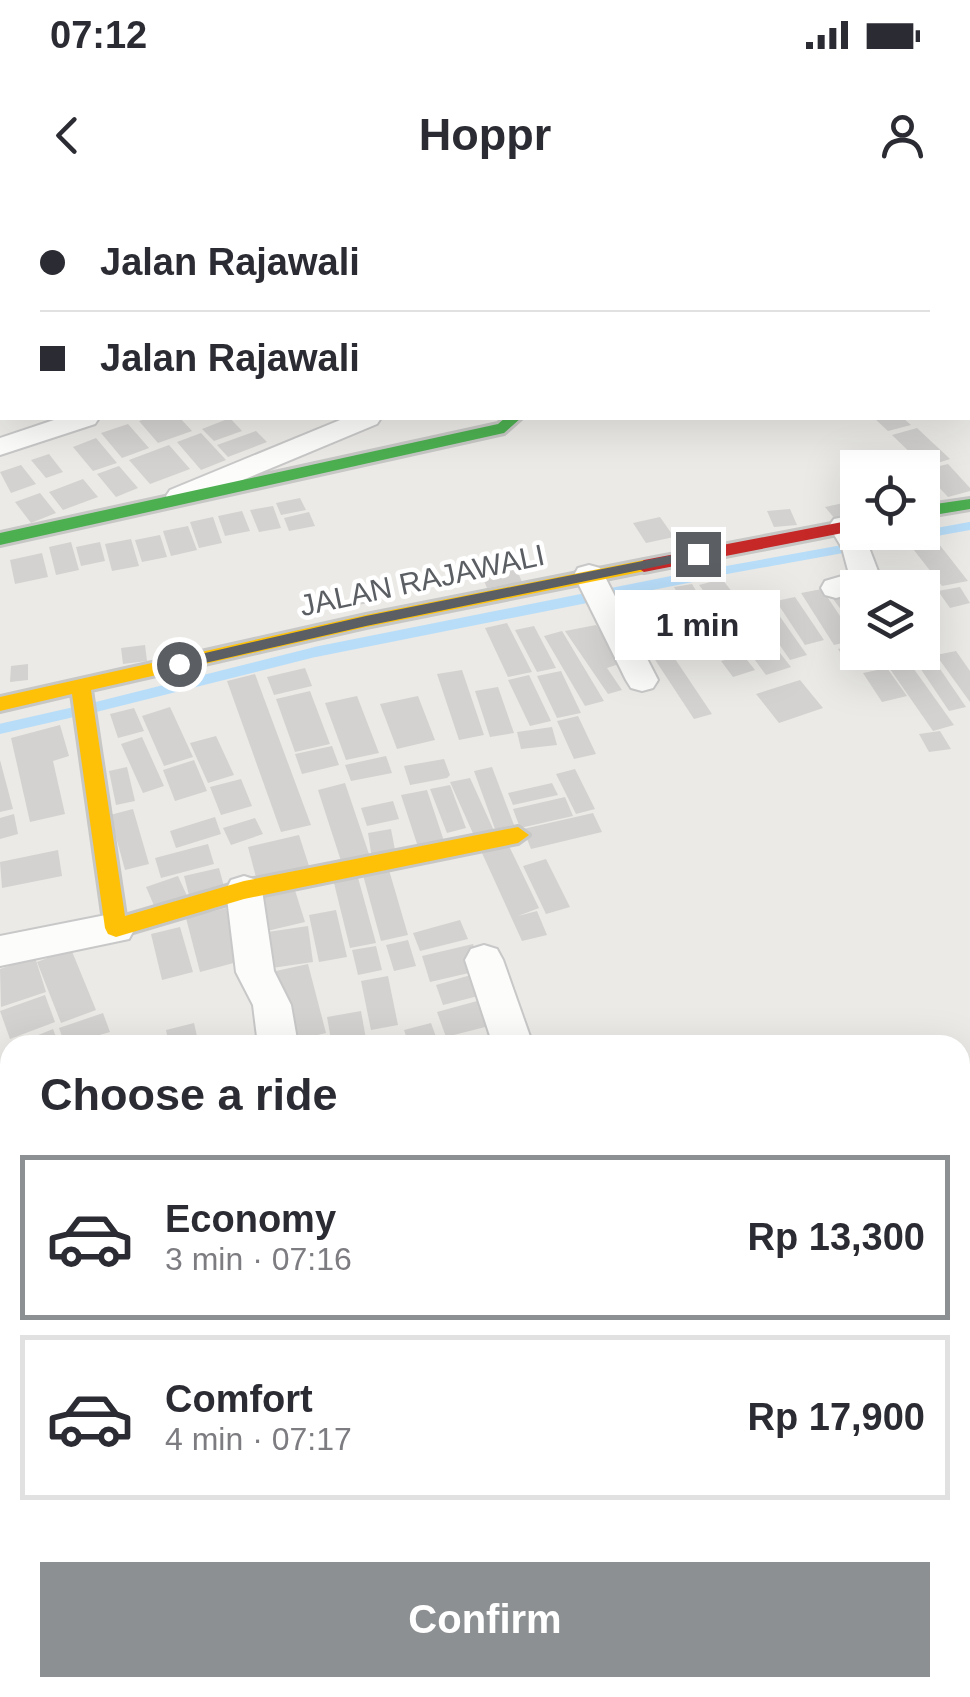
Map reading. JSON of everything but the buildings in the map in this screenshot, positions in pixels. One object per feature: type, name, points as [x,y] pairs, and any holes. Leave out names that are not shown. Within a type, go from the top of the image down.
[{"type":"street","points":[[0,447],[80,420]]},
{"type":"street","points":[[273,468],[363,420]]},
{"type":"street","points":[[2,536],[156,506],[273,468],[504,428],[511,420]]},
{"type":"street","points":[[940,509],[970,504]]},
{"type":"street","name":"JALAN RAJAWALI","points":[[0,704],[83,699],[840,536]]},
{"type":"street","points":[[836,588],[865,582],[857,550]]},
{"type":"street","points":[[594,587],[642,680]]},
{"type":"street","points":[[83,699],[116,928]]},
{"type":"street","points":[[0,950],[116,928],[244,890],[518,835]]},
{"type":"street","points":[[244,890],[255,972],[272,1005],[276,1035]]},
{"type":"street","points":[[484,960],[510,1035]]},
{"type":"waterway","points":[[710,573],[970,526]]},
{"type":"waterway","points":[[92,708],[315,652],[722,571]]},
{"type":"waterway","points":[[0,729],[74,712]]},
{"type":"traffic: fast","points":[[0,539],[504,428],[511,420]]},
{"type":"traffic: fast","points":[[940,509],[970,504]]},
{"type":"traffic: slow","points":[[0,704],[366,621],[644,566]]},
{"type":"traffic: slow","points":[[81,686],[116,928],[244,890],[518,835]]},
{"type":"traffic: jam","points":[[644,566],[840,528]]},
{"type":"route","points":[[179,664],[366,621],[698,554]]}]
